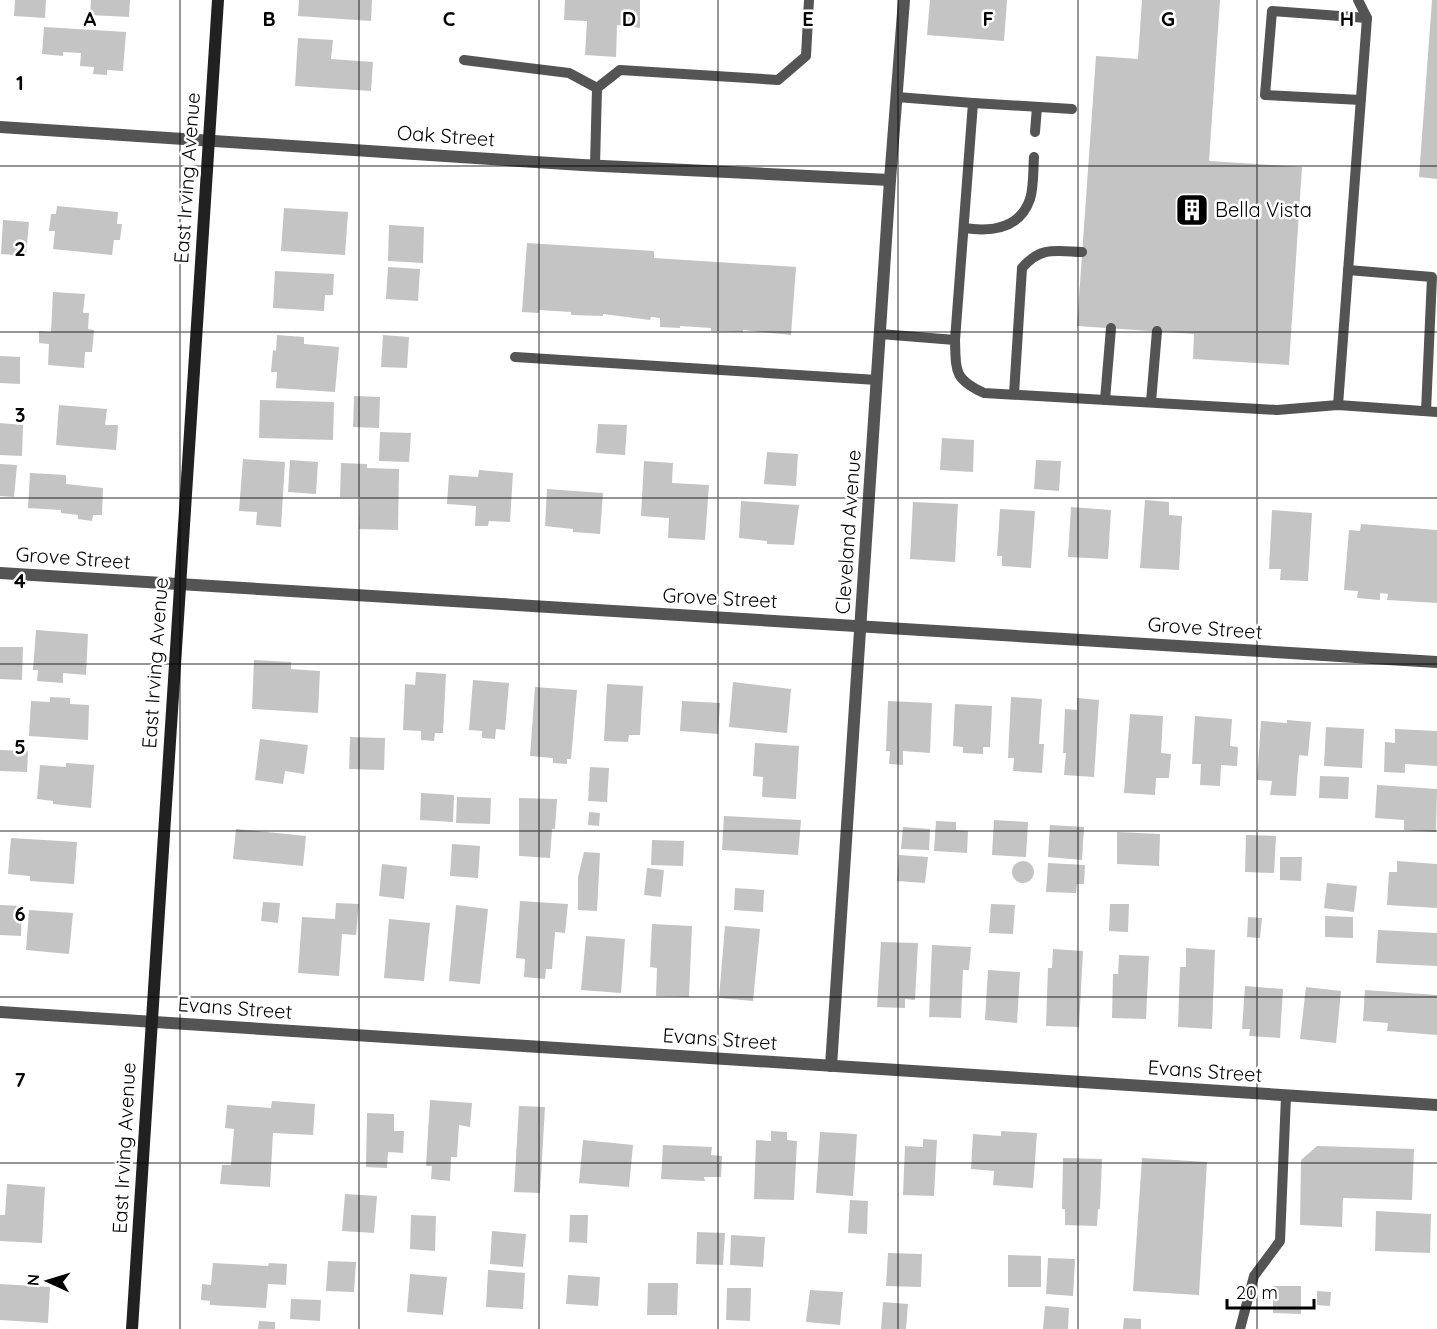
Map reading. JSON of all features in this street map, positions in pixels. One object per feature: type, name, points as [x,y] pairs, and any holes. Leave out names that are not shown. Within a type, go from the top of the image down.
[{"type":"street","name":"East Irving Avenue","points":[[132,1329],[218,0]]},
{"type":"street","name":"Cleveland Avenue","points":[[831,1066],[904,0]]},
{"type":"street","name":"Oak Street","points":[[0,127],[595,165],[890,180]]},
{"type":"street","name":"Grove Street","points":[[0,573],[1437,662]]},
{"type":"street","name":"Evans Street","points":[[0,1012],[1437,1105]]},
{"type":"lane","points":[[597,88],[620,70],[778,80],[806,56],[809,0]]},
{"type":"lane","points":[[1338,405],[1366,18],[1358,0]]},
{"type":"lane","points":[[1361,100],[1265,95],[1273,6],[1366,18]]},
{"type":"lane","points":[[464,60],[569,72],[597,88]]},
{"type":"lane","points":[[595,165],[597,88]]},
{"type":"lane","points":[[897,96],[1072,109]]},
{"type":"lane","points":[[973,103],[955,340],[956,370],[966,385],[984,393],[1277,410],[1338,405],[1431,411],[1432,277],[1348,270]]},
{"type":"lane","points":[[1035,132],[1037,107]]},
{"type":"lane","points":[[963,228],[984,231],[1016,222],[1031,198],[1034,157]]},
{"type":"lane","points":[[1014,394],[1022,268],[1029,260],[1046,250],[1082,252]]},
{"type":"lane","points":[[1105,400],[1111,328]]},
{"type":"lane","points":[[1151,402],[1157,332]]},
{"type":"lane","points":[[880,334],[955,340]]},
{"type":"lane","points":[[515,357],[877,380]]},
{"type":"lane","points":[[1240,1329],[1254,1276],[1280,1241],[1286,1096]]},
{"type":"building","points":[[15,0],[46,0],[45,18],[14,16]]},
{"type":"building","points":[[91,0],[130,0],[129,17],[90,15]]},
{"type":"building","points":[[299,0],[372,0],[371,21],[298,16]]},
{"type":"building","points":[[565,0],[640,0],[640,28],[617,25],[616,57],[585,55],[587,21],[564,20]]},
{"type":"building","points":[[930,0],[1007,0],[1004,41],[927,35]]},
{"type":"building","name":"Bella Vista","points":[[1142,0],[1220,0],[1209,161],[1302,167],[1289,365],[1193,359],[1194,334],[1077,326],[1096,56],[1138,59]]},
{"type":"building","points":[[1432,0],[1437,0],[1437,179],[1419,177]]},
{"type":"building","points":[[44,27],[126,32],[123,71],[107,70],[107,75],[93,74],[94,67],[80,66],[81,53],[63,52],[63,56],[42,54]]},
{"type":"building","points":[[298,38],[333,40],[331,59],[373,62],[371,91],[295,86]]},
{"type":"building","points":[[57,206],[118,212],[117,224],[122,224],[120,240],[114,240],[112,255],[53,249],[55,231],[49,231],[51,214],[56,214]]},
{"type":"building","points":[[284,208],[348,212],[345,255],[281,251]]},
{"type":"building","points":[[3,220],[29,222],[26,256],[1,254]]},
{"type":"building","points":[[389,225],[424,227],[423,263],[388,261]]},
{"type":"building","points":[[527,243],[654,251],[654,258],[796,267],[791,335],[743,330],[743,332],[711,331],[711,328],[680,326],[680,328],[660,327],[660,318],[651,317],[650,320],[603,314],[603,316],[571,315],[571,312],[539,310],[539,313],[522,312]]},
{"type":"building","points":[[388,267],[420,269],[418,301],[386,299]]},
{"type":"building","points":[[275,271],[334,274],[333,295],[325,295],[324,311],[273,308]]},
{"type":"building","points":[[53,292],[85,294],[83,313],[89,313],[88,329],[94,330],[92,352],[85,352],[84,368],[48,365],[49,344],[39,343],[39,331],[51,332]]},
{"type":"building","points":[[277,335],[304,337],[304,344],[339,347],[335,392],[276,388],[277,372],[271,372]]},
{"type":"building","points":[[383,335],[409,337],[407,368],[381,367]]},
{"type":"building","points":[[0,356],[20,357],[20,384],[0,383]]},
{"type":"building","points":[[354,396],[380,397],[379,428],[353,427]]},
{"type":"building","points":[[260,400],[334,402],[333,440],[259,438]]},
{"type":"building","points":[[59,405],[107,409],[105,425],[118,425],[116,450],[56,445]]},
{"type":"building","points":[[0,423],[23,425],[22,456],[0,455]]},
{"type":"building","points":[[598,424],[627,425],[625,455],[596,453]]},
{"type":"building","points":[[380,432],[411,433],[409,462],[379,461]]},
{"type":"building","points":[[942,438],[974,440],[973,472],[940,470]]},
{"type":"building","points":[[767,452],[798,454],[796,486],[764,484]]},
{"type":"building","points":[[243,459],[285,462],[281,527],[256,525],[257,512],[239,511]]},
{"type":"building","points":[[290,460],[318,462],[316,494],[288,492]]},
{"type":"building","points":[[1036,460],[1061,461],[1059,491],[1034,489]]},
{"type":"building","points":[[644,461],[673,463],[672,483],[709,485],[705,540],[668,538],[669,518],[641,516]]},
{"type":"building","points":[[341,463],[367,464],[367,468],[399,469],[398,530],[359,529],[360,497],[340,497]]},
{"type":"building","points":[[0,464],[17,465],[14,497],[0,496]]},
{"type":"building","points":[[479,470],[513,473],[510,522],[489,521],[488,526],[475,526],[476,506],[447,504],[449,475],[478,477]]},
{"type":"building","points":[[30,473],[66,475],[66,484],[103,488],[102,515],[93,515],[92,521],[78,519],[78,515],[61,513],[61,510],[28,508]]},
{"type":"building","points":[[547,489],[603,493],[600,534],[573,532],[573,529],[545,526]]},
{"type":"building","points":[[1145,500],[1169,502],[1169,515],[1182,516],[1179,570],[1140,568]]},
{"type":"building","points":[[741,501],[799,505],[794,545],[767,544],[767,541],[739,538]]},
{"type":"building","points":[[913,502],[958,504],[955,562],[910,559]]},
{"type":"building","points":[[1071,507],[1111,510],[1108,559],[1068,557]]},
{"type":"building","points":[[1000,509],[1035,511],[1031,568],[1002,566],[1002,556],[997,556]]},
{"type":"building","points":[[1272,510],[1312,513],[1308,581],[1280,580],[1281,569],[1269,569]]},
{"type":"building","points":[[1361,524],[1437,530],[1437,603],[1387,600],[1388,594],[1380,593],[1380,600],[1357,598],[1358,591],[1344,590],[1349,530],[1360,531]]},
{"type":"building","points":[[36,630],[88,634],[86,675],[63,673],[63,683],[37,681],[38,670],[33,670]]},
{"type":"building","points":[[0,647],[23,647],[22,680],[0,679]]},
{"type":"building","points":[[254,660],[291,662],[291,669],[320,671],[318,713],[252,709]]},
{"type":"building","points":[[416,672],[446,674],[443,733],[435,733],[434,741],[421,740],[421,731],[403,730],[405,684],[415,685]]},
{"type":"building","points":[[473,680],[509,683],[505,730],[496,729],[495,739],[482,738],[482,731],[469,730]]},
{"type":"building","points":[[733,682],[791,689],[787,733],[729,727]]},
{"type":"building","points":[[607,684],[643,686],[640,735],[629,735],[628,742],[604,741]]},
{"type":"building","points":[[535,687],[577,690],[571,759],[567,759],[567,764],[553,763],[553,758],[530,756]]},
{"type":"building","points":[[50,697],[70,698],[70,704],[89,705],[88,740],[29,736],[31,701],[50,702]]},
{"type":"building","points":[[1011,697],[1042,699],[1039,744],[1044,744],[1042,773],[1013,771],[1014,758],[1008,758]]},
{"type":"building","points":[[1077,698],[1099,700],[1094,777],[1064,775],[1065,709],[1077,710]]},
{"type":"building","points":[[682,701],[720,703],[718,734],[680,731]]},
{"type":"building","points":[[888,701],[932,703],[930,753],[903,751],[903,765],[889,764],[890,751],[886,751]]},
{"type":"building","points":[[955,704],[992,706],[990,747],[983,747],[983,754],[963,753],[963,747],[953,746]]},
{"type":"building","points":[[1130,714],[1163,716],[1161,753],[1171,754],[1169,778],[1156,778],[1155,795],[1124,793]]},
{"type":"building","points":[[1195,716],[1232,719],[1230,746],[1238,747],[1237,766],[1221,765],[1220,786],[1200,785],[1201,764],[1192,764]]},
{"type":"building","points":[[1287,720],[1311,722],[1308,756],[1299,755],[1296,796],[1270,795],[1272,781],[1257,780],[1261,721],[1287,723]]},
{"type":"building","points":[[1326,727],[1364,729],[1362,768],[1324,766]]},
{"type":"building","points":[[1395,729],[1437,731],[1437,766],[1405,764],[1405,773],[1384,772],[1385,742],[1395,743]]},
{"type":"building","points":[[350,737],[385,738],[384,770],[349,769]]},
{"type":"building","points":[[260,739],[308,745],[304,774],[285,771],[283,784],[255,780]]},
{"type":"building","points":[[755,743],[799,746],[796,799],[762,797],[763,777],[753,776]]},
{"type":"building","points":[[0,750],[28,751],[27,772],[0,771]]},
{"type":"building","points":[[66,763],[94,765],[91,808],[53,804],[53,801],[37,799],[40,765],[66,767]]},
{"type":"building","points":[[590,767],[609,768],[607,802],[588,801]]},
{"type":"building","points":[[1320,776],[1349,777],[1348,799],[1319,798]]},
{"type":"building","points":[[1377,785],[1437,789],[1436,832],[1404,830],[1404,820],[1375,818]]},
{"type":"building","points":[[421,793],[454,795],[453,822],[420,820]]},
{"type":"building","points":[[457,797],[491,798],[490,824],[456,823]]},
{"type":"building","points":[[519,798],[557,799],[550,858],[519,856]]},
{"type":"building","points":[[589,812],[600,813],[599,826],[588,825]]},
{"type":"building","points":[[724,816],[801,820],[798,855],[722,850]]},
{"type":"building","points":[[994,820],[1028,822],[1026,857],[992,855]]},
{"type":"building","points":[[936,821],[956,822],[956,830],[968,831],[967,853],[934,851]]},
{"type":"building","points":[[1050,825],[1084,827],[1082,860],[1048,857]]},
{"type":"building","points":[[903,827],[930,829],[929,850],[901,849]]},
{"type":"building","points":[[236,829],[306,836],[303,866],[233,859]]},
{"type":"building","points":[[1117,832],[1160,834],[1159,866],[1117,864]]},
{"type":"building","points":[[1246,835],[1276,836],[1274,873],[1245,872]]},
{"type":"building","points":[[11,838],[77,842],[74,884],[30,881],[30,876],[8,874]]},
{"type":"building","points":[[652,840],[684,841],[683,866],[651,865]]},
{"type":"building","points":[[452,844],[480,846],[478,878],[450,876]]},
{"type":"building","points":[[584,852],[600,853],[597,911],[578,910],[578,877]]},
{"type":"building","points":[[899,855],[928,857],[925,883],[897,881]]},
{"type":"building","points":[[1280,857],[1302,857],[1301,881],[1280,880]]},
{"type":"building","points":[[1023,861],[1033,868],[1034,872],[1027,882],[1023,883],[1013,876],[1012,872],[1019,862]]},
{"type":"building","points":[[1397,861],[1437,864],[1437,908],[1387,905],[1389,872],[1397,872]]},
{"type":"building","points":[[1048,863],[1085,865],[1084,884],[1077,884],[1076,893],[1046,892]]},
{"type":"building","points":[[382,864],[407,867],[404,899],[379,896]]},
{"type":"building","points":[[647,868],[664,870],[661,897],[644,895]]},
{"type":"building","points":[[1327,883],[1357,886],[1354,912],[1324,908]]},
{"type":"building","points":[[735,888],[764,890],[763,912],[734,910]]},
{"type":"building","points":[[520,901],[568,904],[565,933],[555,932],[552,969],[546,969],[545,979],[524,977],[525,959],[516,958]]},
{"type":"building","points":[[263,902],[280,903],[278,923],[261,921]]},
{"type":"building","points":[[336,903],[359,904],[356,935],[342,934],[339,976],[298,973],[302,917],[335,919]]},
{"type":"building","points":[[991,904],[1015,905],[1013,934],[989,933]]},
{"type":"building","points":[[1110,904],[1129,904],[1128,932],[1109,931]]},
{"type":"building","points":[[0,905],[22,906],[21,936],[0,935]]},
{"type":"building","points":[[456,905],[488,909],[480,984],[449,981]]},
{"type":"building","points":[[29,910],[73,913],[69,954],[26,950]]},
{"type":"building","points":[[1325,916],[1353,917],[1353,938],[1325,937]]},
{"type":"building","points":[[1248,917],[1262,918],[1260,938],[1247,937]]},
{"type":"building","points":[[389,919],[430,923],[424,981],[384,978]]},
{"type":"building","points":[[652,924],[692,926],[689,997],[656,996],[657,968],[650,967]]},
{"type":"building","points":[[725,926],[760,929],[753,1001],[719,998]]},
{"type":"building","points":[[1378,930],[1437,933],[1437,966],[1376,963]]},
{"type":"building","points":[[586,936],[625,939],[621,993],[581,990]]},
{"type":"building","points":[[881,942],[918,943],[915,1000],[905,999],[905,1008],[877,1007]]},
{"type":"building","points":[[932,945],[971,947],[969,970],[963,970],[961,1018],[929,1017]]},
{"type":"building","points":[[1186,948],[1215,950],[1212,1029],[1178,1027],[1180,967],[1186,967]]},
{"type":"building","points":[[1053,949],[1083,951],[1079,1027],[1046,1026],[1048,968],[1052,968]]},
{"type":"building","points":[[1119,955],[1149,956],[1146,1019],[1112,1018],[1113,974],[1118,974]]},
{"type":"building","points":[[988,970],[1020,972],[1017,1023],[985,1020]]},
{"type":"building","points":[[1245,986],[1283,989],[1280,1038],[1249,1036],[1250,1029],[1242,1029]]},
{"type":"building","points":[[1306,987],[1341,991],[1336,1043],[1300,1039]]},
{"type":"building","points":[[1365,990],[1437,995],[1437,1035],[1387,1031],[1388,1023],[1363,1021]]},
{"type":"building","points":[[430,1100],[472,1103],[470,1127],[459,1125],[457,1157],[451,1157],[450,1181],[431,1179],[432,1166],[426,1166]]},
{"type":"building","points":[[272,1101],[315,1104],[313,1135],[273,1133],[270,1187],[220,1184],[222,1165],[231,1165],[234,1129],[225,1128],[227,1105],[271,1108]]},
{"type":"building","points":[[519,1106],[545,1107],[540,1193],[514,1192]]},
{"type":"building","points":[[367,1113],[394,1114],[394,1131],[404,1131],[403,1153],[388,1152],[387,1168],[366,1167]]},
{"type":"building","points":[[771,1131],[787,1132],[787,1140],[797,1141],[794,1200],[754,1199],[756,1140],[771,1141]]},
{"type":"building","points":[[1001,1131],[1037,1133],[1033,1188],[993,1185],[994,1171],[971,1169],[973,1134],[1001,1136]]},
{"type":"building","points":[[820,1132],[857,1134],[853,1196],[816,1193]]},
{"type":"building","points":[[923,1139],[937,1140],[934,1196],[903,1195],[905,1146],[923,1147]]},
{"type":"building","points":[[583,1140],[633,1145],[629,1187],[579,1183]]},
{"type":"building","points":[[663,1145],[712,1147],[711,1155],[722,1156],[721,1177],[704,1177],[705,1181],[661,1179]]},
{"type":"building","points":[[1317,1146],[1414,1149],[1412,1200],[1343,1198],[1342,1227],[1300,1225],[1301,1160]]},
{"type":"building","points":[[1063,1158],[1102,1159],[1097,1226],[1065,1225],[1065,1209],[1062,1209]]},
{"type":"building","points":[[1142,1158],[1207,1162],[1199,1295],[1133,1291]]},
{"type":"building","points":[[7,1184],[45,1187],[42,1243],[0,1241],[0,1215],[5,1215]]},
{"type":"building","points":[[345,1194],[377,1196],[374,1233],[342,1231]]},
{"type":"building","points":[[850,1200],[868,1201],[867,1234],[848,1233]]},
{"type":"building","points":[[1376,1211],[1431,1214],[1430,1253],[1375,1251]]},
{"type":"building","points":[[411,1215],[436,1216],[435,1251],[410,1249]]},
{"type":"building","points":[[570,1215],[588,1215],[587,1243],[569,1242]]},
{"type":"building","points":[[492,1231],[526,1234],[523,1267],[490,1264]]},
{"type":"building","points":[[697,1232],[725,1233],[723,1265],[696,1264]]},
{"type":"building","points":[[731,1235],[765,1237],[763,1267],[730,1265]]},
{"type":"building","points":[[888,1253],[922,1254],[921,1287],[886,1286]]},
{"type":"building","points":[[1008,1255],[1041,1256],[1041,1287],[1008,1287]]},
{"type":"building","points":[[1048,1258],[1075,1259],[1073,1296],[1046,1294]]},
{"type":"building","points":[[328,1261],[356,1262],[354,1292],[326,1291]]},
{"type":"building","points":[[213,1263],[268,1266],[269,1263],[287,1264],[286,1285],[268,1284],[266,1308],[210,1305],[210,1301],[201,1300],[202,1284],[211,1285]]},
{"type":"building","points":[[488,1270],[525,1273],[523,1309],[486,1307]]},
{"type":"building","points":[[410,1274],[447,1277],[443,1315],[407,1312]]},
{"type":"building","points":[[568,1275],[600,1277],[598,1306],[566,1304]]},
{"type":"building","points":[[648,1283],[678,1283],[677,1315],[647,1315]]},
{"type":"building","points":[[0,1284],[50,1287],[48,1323],[0,1320]]},
{"type":"building","points":[[1273,1286],[1301,1286],[1301,1314],[1273,1313]]},
{"type":"building","points":[[727,1288],[751,1288],[750,1321],[726,1320]]},
{"type":"building","points":[[810,1290],[843,1292],[840,1325],[806,1322]]},
{"type":"building","points":[[1317,1291],[1331,1292],[1330,1306],[1317,1305]]},
{"type":"building","points":[[291,1299],[321,1300],[320,1321],[290,1319]]},
{"type":"building","points":[[883,1302],[908,1304],[906,1329],[881,1329]]},
{"type":"building","points":[[1045,1306],[1069,1308],[1068,1329],[1043,1329]]},
{"type":"building","points":[[1124,1318],[1141,1319],[1141,1329],[1123,1329]]},
{"type":"building","points":[[259,1321],[275,1322],[275,1329],[258,1329]]},
{"type":"place","name":"Bella Vista","points":[[1192,210]]}]
